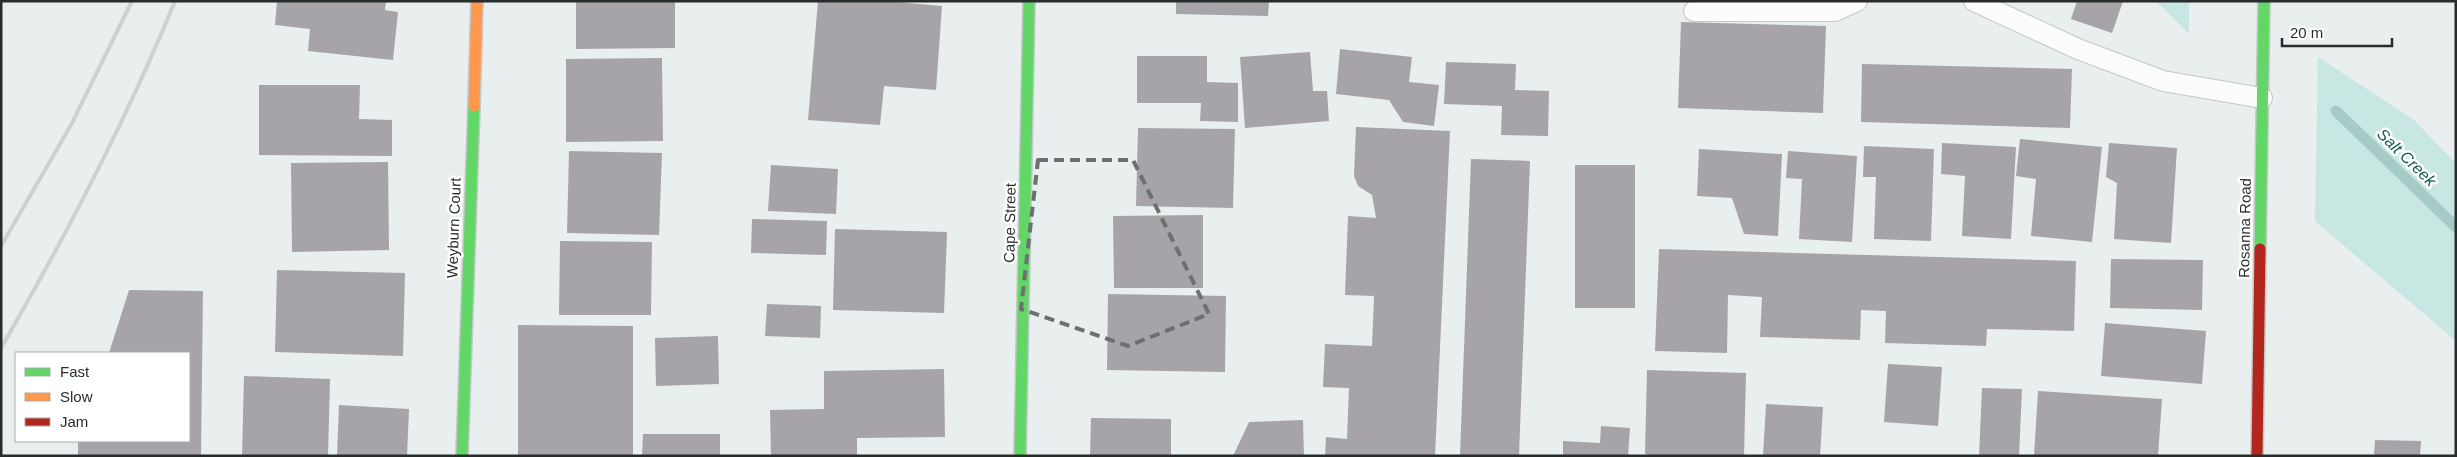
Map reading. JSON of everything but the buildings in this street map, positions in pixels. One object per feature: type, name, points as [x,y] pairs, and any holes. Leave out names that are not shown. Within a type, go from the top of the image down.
[{"type":"main road","name":"Weyburn Court","points":[[462,456],[477,1]]},
{"type":"main road","name":"Cape Street","points":[[1021,452],[1029,1]]},
{"type":"main road","name":"Rosanna Road","points":[[2257,456],[2264,1]]},
{"type":"lane","points":[[1694,12],[1834,11],[1857,1]]},
{"type":"lane","points":[[1974,1],[2078,49],[2163,81],[2262,98]]},
{"type":"highlighted area","points":[[1038,160],[1133,160],[1209,314],[1128,346],[1021,309]]},
{"type":"shaded area","points":[[2156,1],[2189,1],[2189,34]]},
{"type":"shaded area","points":[[2318,57],[2414,120],[2456,164],[2456,341],[2315,221]]},
{"type":"waterway","name":"Salt Creek","points":[[2336,111],[2456,227]]},
{"type":"railway","points":[[1,246],[71,125],[132,1]]},
{"type":"railway","points":[[1,348],[94,178],[116,134],[175,1]]},
{"type":"traffic: fast","points":[[1020,456],[1029,1]]},
{"type":"traffic: fast","points":[[2260,249],[2264,1]]},
{"type":"traffic: fast","points":[[462,456],[474,106]]},
{"type":"traffic: slow","points":[[474,106],[477,1]]},
{"type":"traffic: jam","points":[[2257,456],[2260,249]]}]
